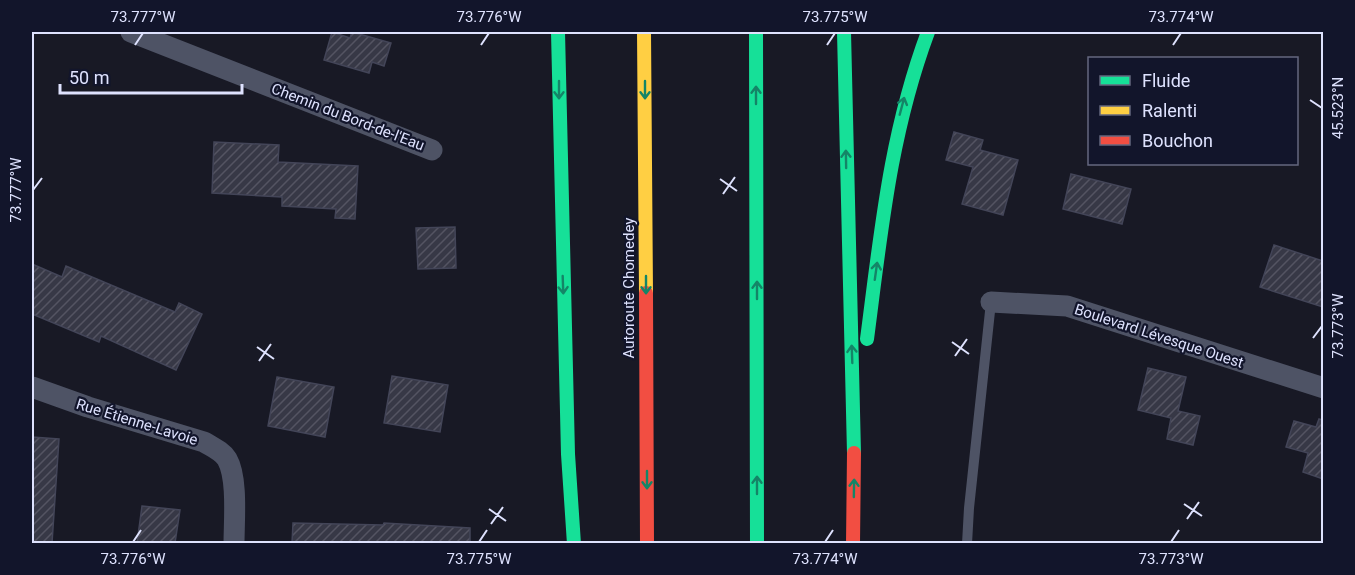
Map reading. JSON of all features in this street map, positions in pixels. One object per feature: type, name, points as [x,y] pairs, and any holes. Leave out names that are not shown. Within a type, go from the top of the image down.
[{"type":"highway","points":[[558,32],[568,454],[574,543]]},
{"type":"highway","name":"Autoroute Chomedey","points":[[644,32],[648,543]]},
{"type":"highway","points":[[756,32],[757,543]]},
{"type":"highway","points":[[844,32],[854,433],[853,543]]},
{"type":"highway","points":[[854,433],[893,142],[913,70],[928,32]]},
{"type":"street","name":"Chemin du Bord-de-l'Eau","points":[[130,32],[432,150]]},
{"type":"street","name":"Boulevard Lévesque Ouest","points":[[991,302],[1067,306],[1323,388]]},
{"type":"street","name":"Rue Étienne-Lavoie","points":[[32,387],[87,407],[204,442],[219,451],[227,460],[231,473],[234,543]]},
{"type":"lane","points":[[967,543],[991,302]]},
{"type":"lane","points":[[565,543],[568,454]]},
{"type":"building","points":[[332,32],[350,38],[352,32],[391,43],[384,66],[372,62],[369,73],[324,60]]},
{"type":"building","points":[[954,132],[983,140],[980,150],[1018,160],[1003,215],[962,204],[973,167],[946,160]]},
{"type":"building","points":[[214,142],[279,145],[278,162],[358,166],[355,219],[335,218],[336,209],[282,206],[282,197],[212,193]]},
{"type":"building","points":[[1071,174],[1131,189],[1122,224],[1063,209]]},
{"type":"building","points":[[455,227],[456,268],[418,269],[416,228]]},
{"type":"building","points":[[1274,245],[1323,261],[1323,307],[1260,287]]},
{"type":"building","points":[[32,264],[62,277],[66,266],[175,312],[179,303],[202,314],[176,370],[101,336],[99,342],[32,314]]},
{"type":"building","points":[[1148,368],[1186,377],[1178,411],[1200,416],[1193,445],[1167,439],[1171,418],[1138,410]]},
{"type":"building","points":[[392,376],[448,385],[440,432],[384,423]]},
{"type":"building","points":[[277,377],[334,387],[325,437],[268,426]]},
{"type":"building","points":[[1319,419],[1323,420],[1323,479],[1303,472],[1308,453],[1286,447],[1294,421],[1316,427]]},
{"type":"building","points":[[32,437],[59,439],[52,543],[32,543]]},
{"type":"building","points":[[142,506],[180,510],[175,543],[137,543]]},
{"type":"building","points":[[293,523],[383,525],[384,523],[470,528],[470,543],[292,543]]},
{"type":"traffic: fast","points":[[558,32],[568,454],[574,544]]},
{"type":"traffic: fast","points":[[756,32],[757,544]]},
{"type":"traffic: fast","points":[[844,32],[854,453]]},
{"type":"traffic: fast","points":[[867,339],[888,184],[904,108],[928,32]]},
{"type":"traffic: slow","points":[[644,32],[646,293]]},
{"type":"traffic: jam","points":[[646,293],[647,544]]},
{"type":"traffic: jam","points":[[853,544],[854,453]]}]
